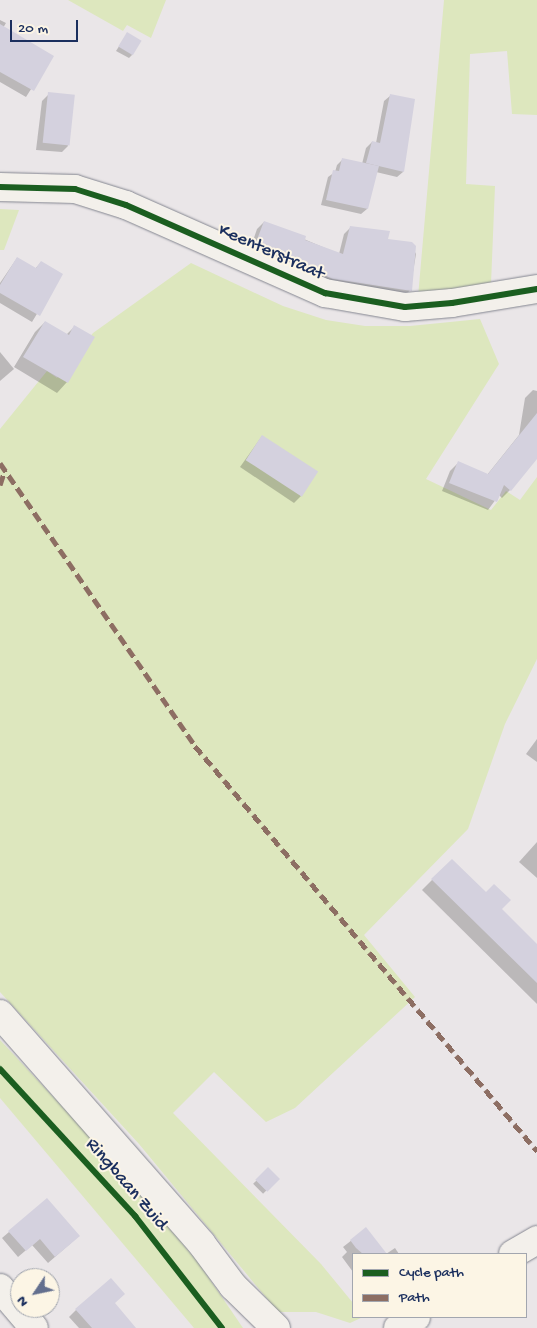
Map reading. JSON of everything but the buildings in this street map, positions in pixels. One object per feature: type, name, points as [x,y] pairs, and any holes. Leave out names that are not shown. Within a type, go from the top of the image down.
[{"type":"street","name":"Keenterstraat","points":[[0,187],[75,189],[126,205],[325,294],[406,307],[452,303],[537,289]]},
{"type":"street","name":"Ringbaan Zuid","points":[[0,1014],[201,1244],[234,1286],[276,1328]]},
{"type":"street","points":[[515,1253],[537,1240]]},
{"type":"street","name":"Ringbaan Zuid","points":[[234,1286],[252,1328]]},
{"type":"street","points":[[0,1288],[34,1328]]},
{"type":"street","points":[[398,1328],[414,1318]]},
{"type":"green space","points":[[68,0],[166,0],[151,38],[127,25],[123,31]]},
{"type":"green space","points":[[444,0],[537,0],[537,115],[512,114],[507,51],[470,54],[466,184],[495,186],[491,284],[418,297]]},
{"type":"green space","points":[[0,209],[19,210],[4,250],[0,250]]},
{"type":"green space","points":[[191,263],[283,306],[326,320],[365,326],[410,326],[480,319],[499,364],[426,479],[491,510],[506,491],[520,500],[537,477],[537,659],[505,724],[468,829],[364,935],[415,997],[295,1108],[266,1122],[214,1072],[173,1113],[321,1264],[352,1302],[352,1318],[361,1318],[350,1323],[316,1312],[278,1312],[139,1144],[0,992],[0,429],[47,371],[57,378],[93,333]]},
{"type":"green space","points":[[0,1040],[105,1152],[198,1262],[243,1328],[194,1328],[0,1098]]},
{"type":"marked path","points":[[0,463],[195,746],[537,1151]]},
{"type":"marked path","points":[[0,485],[5,470]]},
{"type":"cycle path","points":[[0,187],[75,189],[126,205],[325,293],[405,307],[452,303],[537,289]]},
{"type":"cycle path","points":[[0,1069],[135,1216],[222,1328]]}]
